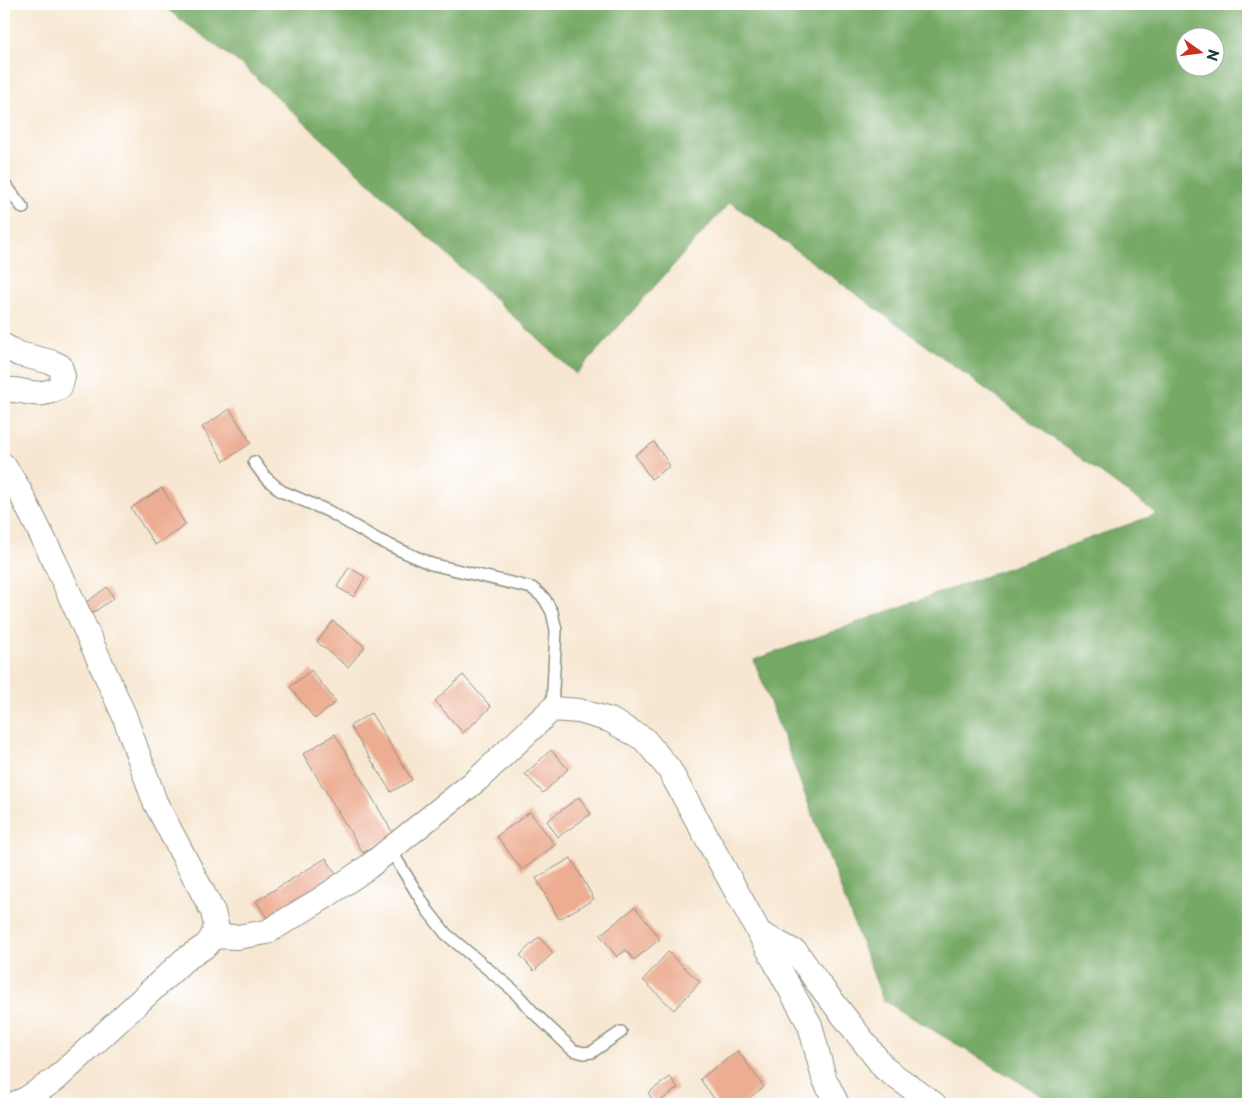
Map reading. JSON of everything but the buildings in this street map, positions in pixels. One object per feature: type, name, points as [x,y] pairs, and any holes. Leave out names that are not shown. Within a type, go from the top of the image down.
[{"type":"street","points":[[4,346],[19,354],[60,366],[64,376],[60,387],[49,393],[32,394],[13,389],[4,390]]},
{"type":"street","points":[[4,466],[18,488],[55,562],[124,714],[155,802],[213,912],[216,925],[213,936],[207,945],[184,960],[56,1079],[26,1099],[14,1104]]},
{"type":"street","points":[[213,936],[236,937],[267,932],[323,898],[368,867],[478,779],[552,709],[579,711],[610,720],[644,739],[669,769],[810,1025],[824,1078],[837,1104]]},
{"type":"street","points":[[760,934],[797,953],[885,1069],[934,1104]]},
{"type":"lane","points":[[4,184],[23,208]]},
{"type":"lane","points":[[254,462],[281,491],[328,512],[378,540],[431,564],[532,588],[544,598],[552,612],[556,630],[552,709]]},
{"type":"lane","points":[[390,849],[428,911],[446,934],[513,990],[573,1050],[584,1053],[592,1052],[621,1032]]},
{"type":"green space","points":[[160,4],[1248,4],[1248,1104],[1056,1104],[883,1000],[754,660],[1157,514],[730,202],[576,374],[241,64]]}]
